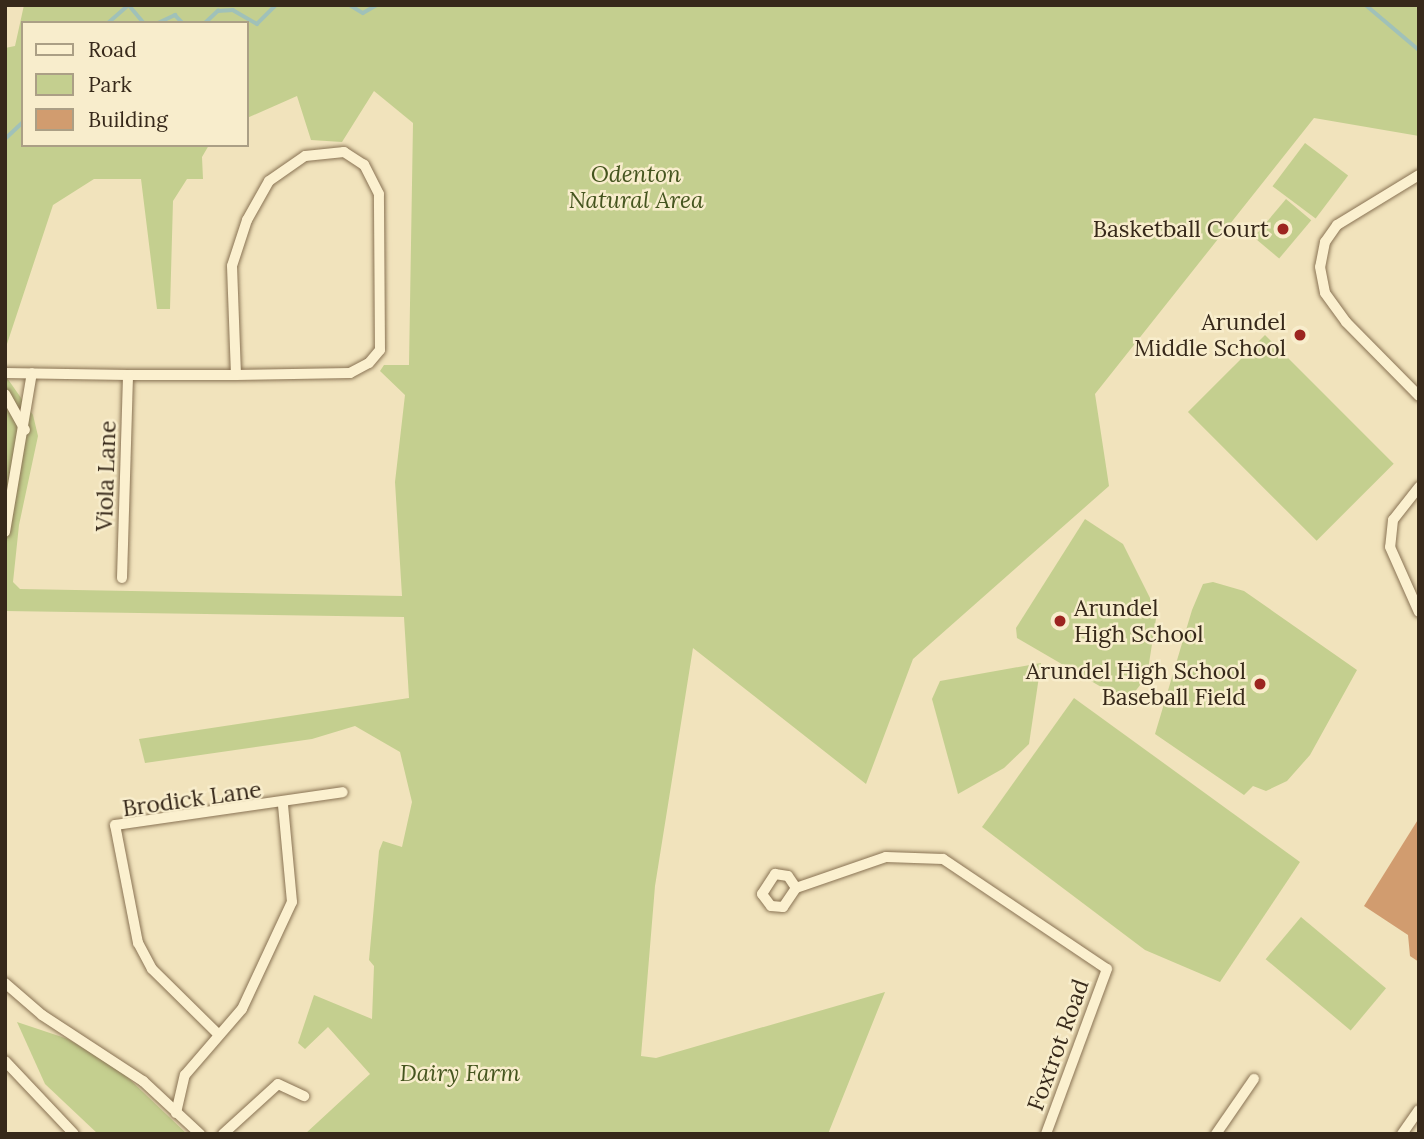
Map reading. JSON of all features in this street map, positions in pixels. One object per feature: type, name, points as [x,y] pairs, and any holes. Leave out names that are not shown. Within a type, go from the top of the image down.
[{"type":"street","points":[[5,373],[128,375],[236,375],[350,373],[380,350],[379,194],[364,165],[344,152],[305,156],[269,181],[247,220],[232,266],[236,375]]},
{"type":"street","points":[[1419,175],[1337,225],[1325,242],[1320,267],[1325,293],[1346,322],[1419,396]]},
{"type":"street","points":[[5,532],[26,434],[32,373]]},
{"type":"street","name":"Viola Lane","points":[[122,578],[128,375]]},
{"type":"street","points":[[5,394],[26,434]]},
{"type":"street","points":[[1419,487],[1393,520],[1390,547],[1419,612]]},
{"type":"street","name":"Brodick Lane","points":[[218,1034],[152,969],[138,943],[115,825],[283,805],[343,792]]},
{"type":"street","points":[[176,1113],[182,1081],[218,1034],[242,1009],[292,902],[283,805]]},
{"type":"street","name":"Foxtrot Road","points":[[796,888],[886,857],[943,859],[1107,969],[1046,1134]]},
{"type":"street","points":[[5,983],[42,1015],[143,1081],[200,1134]]},
{"type":"street","points":[[5,1061],[74,1134]]},
{"type":"street","points":[[1216,1134],[1254,1079]]},
{"type":"street","points":[[223,1134],[278,1084],[304,1096]]},
{"type":"street","points":[[1402,1134],[1419,1110]]},
{"type":"green space","points":[[24,5],[1419,5],[1419,136],[1314,118],[1095,394],[1109,486],[913,659],[866,784],[693,648],[655,886],[641,1056],[656,1058],[885,992],[828,1134],[305,1134],[370,1074],[328,1027],[305,1049],[298,1043],[314,995],[372,1019],[374,966],[369,960],[379,851],[383,841],[402,847],[412,802],[400,752],[355,726],[312,739],[145,763],[139,739],[409,698],[404,617],[5,611],[5,375],[33,415],[38,436],[19,525],[13,582],[20,589],[402,596],[395,482],[405,395],[380,371],[384,365],[409,365],[413,123],[374,91],[342,142],[311,140],[297,96],[248,118],[248,21],[21,21],[21,147],[208,147],[202,157],[203,179],[187,179],[173,201],[170,309],[157,309],[141,179],[94,179],[53,205],[5,350],[5,48],[15,46]]},
{"type":"green space","points":[[1305,143],[1348,175],[1316,219],[1273,186]]},
{"type":"green space","name":"Basketball Court","points":[[1286,199],[1311,220],[1279,259],[1254,237]]},
{"type":"green space","points":[[1265,335],[1394,464],[1317,541],[1188,412]]},
{"type":"green space","points":[[1085,519],[1123,544],[1157,612],[1147,676],[1127,702],[1017,638],[1016,628]]},
{"type":"green space","name":"Arundel High School Baseball Field","points":[[1213,582],[1244,591],[1357,670],[1310,755],[1287,781],[1266,791],[1253,786],[1244,795],[1155,734],[1192,610],[1203,584]]},
{"type":"green space","points":[[1041,663],[1029,744],[1004,768],[958,794],[932,699],[940,681]]},
{"type":"green space","points":[[1074,698],[1300,862],[1220,982],[1145,950],[982,827]]},
{"type":"green space","points":[[1301,917],[1386,988],[1351,1030],[1266,959]]},
{"type":"green space","points":[[17,1022],[68,1039],[121,1071],[187,1134],[98,1134],[45,1084]]},
{"type":"building","points":[[1419,818],[1419,962],[1410,956],[1408,935],[1364,906]]},
{"type":"waterway","points":[[110,21],[129,5],[142,21]]},
{"type":"waterway","points":[[207,21],[218,11],[233,10],[257,24],[276,5]]},
{"type":"waterway","points":[[350,5],[363,13],[377,5]]},
{"type":"waterway","points":[[1366,5],[1419,50]]},
{"type":"waterway","points":[[162,21],[175,15],[181,21]]},
{"type":"waterway","points":[[5,139],[21,124]]},
{"type":"place","name":"Basketball Court","points":[[1283,229]]},
{"type":"place","name":"Arundel Middle School","points":[[1300,335]]},
{"type":"place","name":"Arundel High School","points":[[1060,621]]},
{"type":"place","name":"Arundel High School Baseball Field","points":[[1260,684]]},
{"type":"park label","name":"Odenton Natural Area","points":[[636,187]]},
{"type":"park label","name":"Dairy Farm","points":[[460,1073]]}]
